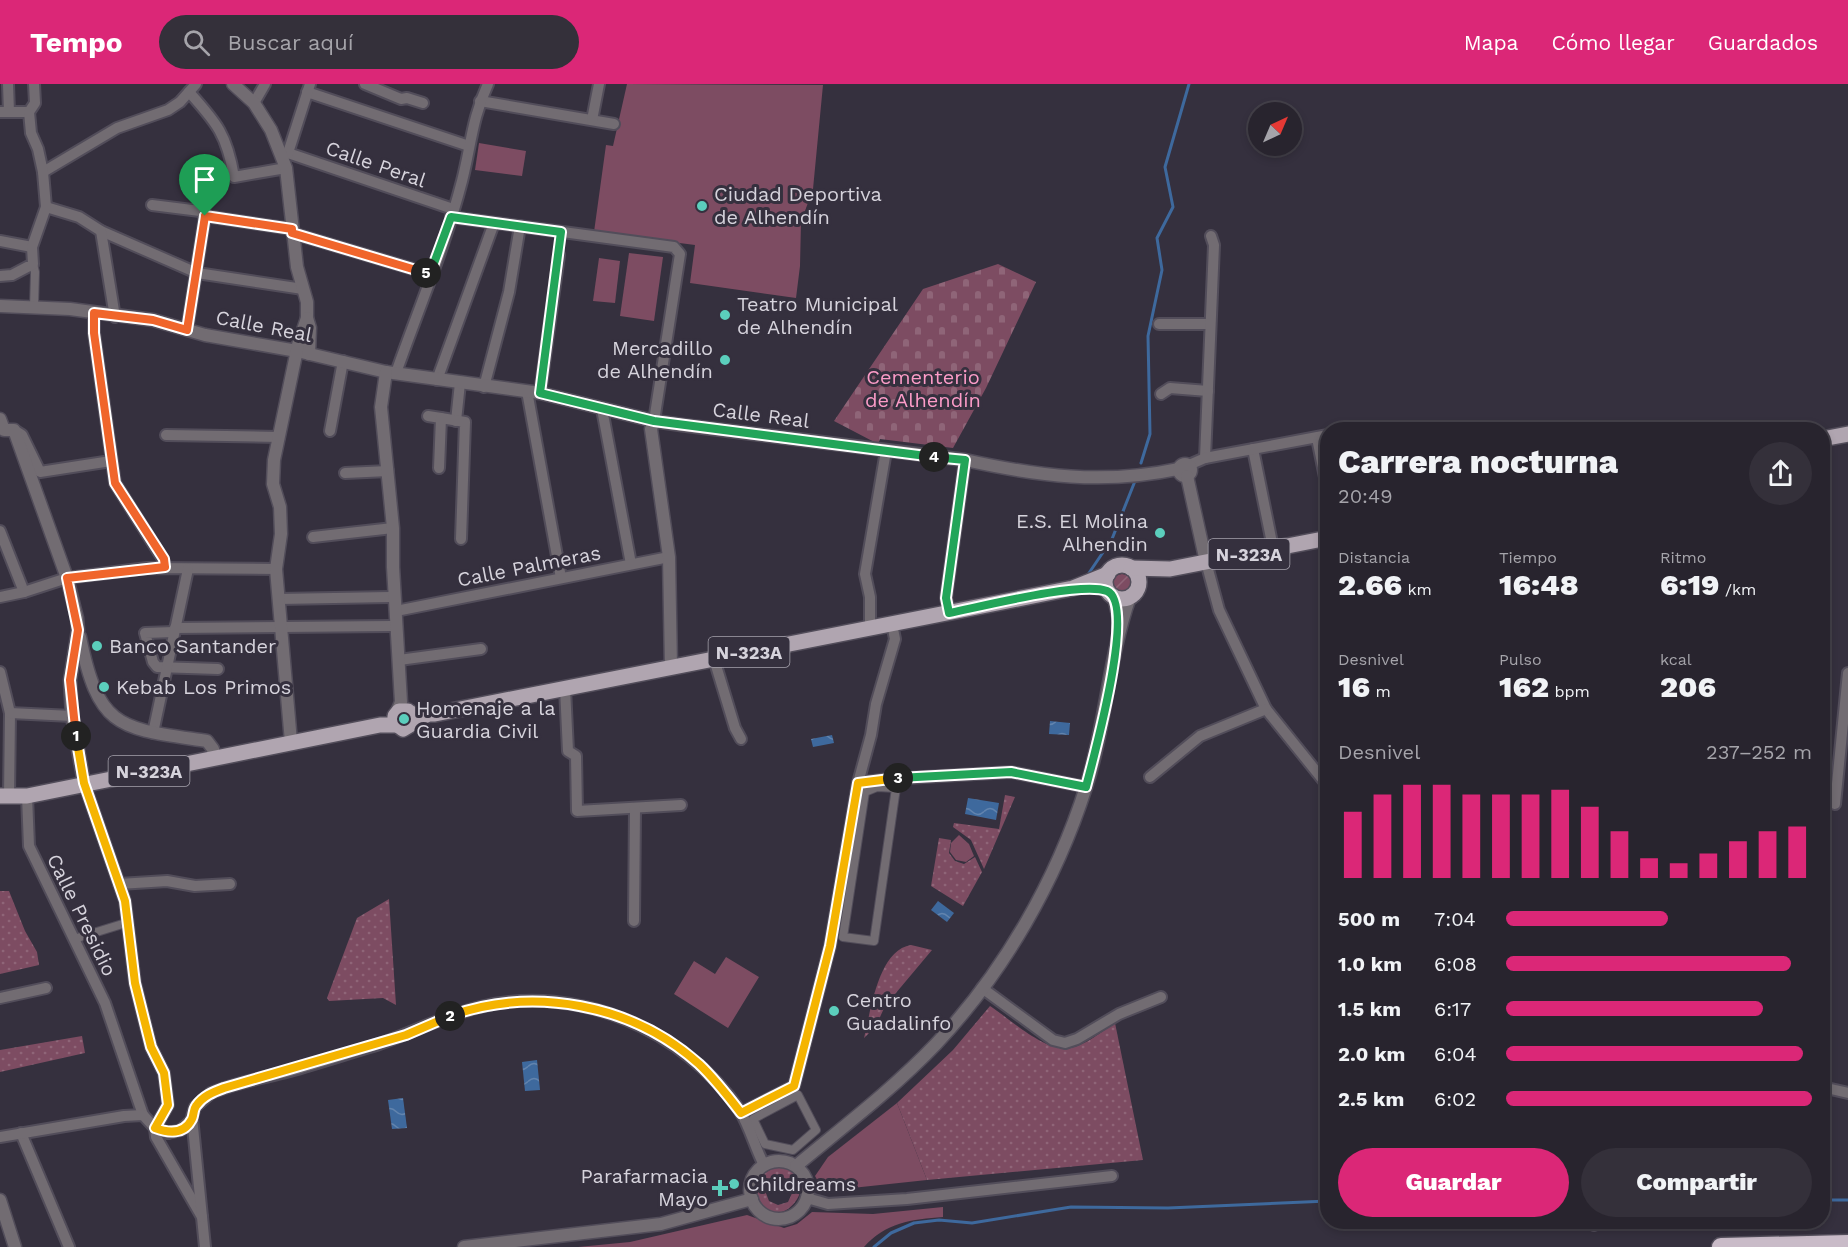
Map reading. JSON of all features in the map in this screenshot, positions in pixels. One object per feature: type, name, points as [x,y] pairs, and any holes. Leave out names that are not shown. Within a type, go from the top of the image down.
[{"type":"highway","points":[[1721,1247],[1848,1244]]},
{"type":"main road","points":[[1830,438],[1848,434]]},
{"type":"main road","name":"N-323A","points":[[4,796],[27,796],[85,789],[214,758],[380,725],[406,715],[565,688],[1073,588],[1108,574],[1119,566],[1170,569],[1320,540]]},
{"type":"main road","points":[[1108,574],[1105,583],[1122,593],[1138,577],[1131,568]]},
{"type":"main road","name":"N-323A","points":[[1073,588],[1122,593],[1170,569]]},
{"type":"street","points":[[8,84],[5,112],[29,112]]},
{"type":"street","points":[[34,84],[35,103],[29,112],[31,133],[43,172],[46,207],[32,247],[35,272],[34,307]]},
{"type":"street","points":[[233,84],[254,103],[285,159],[291,194],[292,231],[310,328],[274,460],[273,484],[280,507],[281,534],[276,569],[291,742]]},
{"type":"street","points":[[254,103],[265,84]]},
{"type":"street","points":[[365,84],[401,99],[406,98],[423,103]]},
{"type":"street","points":[[406,715],[399,660],[393,528],[381,407],[391,373],[452,213],[469,146],[473,119],[488,84]]},
{"type":"street","points":[[592,120],[599,84]]},
{"type":"street","points":[[43,172],[117,128],[168,110],[193,88],[229,146],[234,177],[285,159]]},
{"type":"street","points":[[285,159],[308,88],[469,146]]},
{"type":"street","points":[[480,101],[614,124]]},
{"type":"street","name":"Calle Peral","points":[[285,159],[452,213],[494,223],[674,247],[680,254],[654,421]]},
{"type":"street","points":[[152,205],[200,211],[205,216],[292,231],[430,274]]},
{"type":"street","points":[[46,207],[79,217],[101,231],[197,273],[303,289]]},
{"type":"street","points":[[187,330],[205,216]]},
{"type":"street","points":[[437,380],[494,223]]},
{"type":"street","points":[[484,387],[509,292],[520,226]]},
{"type":"street","points":[[101,231],[115,317]]},
{"type":"street","points":[[540,393],[561,232]]},
{"type":"street","points":[[1205,458],[1214,245],[1211,236]]},
{"type":"street","points":[[0,241],[32,247]]},
{"type":"street","points":[[0,276],[12,275],[33,264]]},
{"type":"street","name":"Calle Real","points":[[0,306],[34,307],[153,320],[187,330],[303,352],[391,373],[540,393],[654,421],[965,460],[1008,470],[1079,479],[1124,477],[1185,470]]},
{"type":"street","points":[[94,313],[94,333],[115,483],[164,559],[165,567]]},
{"type":"street","points":[[1159,324],[1210,324]]},
{"type":"street","points":[[330,431],[343,361]]},
{"type":"street","points":[[456,421],[460,383]]},
{"type":"street","points":[[1161,394],[1170,388],[1208,391]]},
{"type":"street","points":[[526,391],[561,578]]},
{"type":"street","points":[[602,409],[631,564]]},
{"type":"street","points":[[428,416],[465,422],[461,538]]},
{"type":"street","points":[[439,468],[441,418]]},
{"type":"street","points":[[654,421],[651,429],[669,557],[671,667]]},
{"type":"street","points":[[4,428],[22,435],[40,472],[111,461]]},
{"type":"street","points":[[4,428],[67,578],[90,681],[102,703],[122,724],[153,733],[207,741],[213,749],[214,758]]},
{"type":"street","points":[[166,435],[279,437]]},
{"type":"street","points":[[1320,436],[1205,458],[1185,470],[1219,610],[1266,709],[1320,776]]},
{"type":"street","points":[[1253,449],[1274,549]]},
{"type":"street","points":[[870,628],[868,616],[870,597],[865,574],[886,451]]},
{"type":"street","points":[[949,613],[946,598],[965,460]]},
{"type":"street","points":[[345,474],[388,471]]},
{"type":"street","points":[[313,537],[393,528]]},
{"type":"street","points":[[0,531],[24,592]]},
{"type":"street","name":"Calle Palmeras","points":[[396,611],[669,557]]},
{"type":"street","points":[[0,597],[67,578],[165,567],[276,569]]},
{"type":"street","points":[[153,733],[188,569]]},
{"type":"street","points":[[796,1166],[874,1102],[936,1044],[982,988],[1034,909],[1086,787],[1101,730],[1120,626],[1122,593]]},
{"type":"street","points":[[279,599],[390,597]]},
{"type":"street","points":[[741,1113],[794,1086],[830,946],[858,783],[871,735],[876,704],[895,639],[892,624]]},
{"type":"street","points":[[218,669],[157,667],[153,662],[145,633],[281,626],[393,626]]},
{"type":"street","points":[[78,630],[70,680],[72,716],[85,789],[119,884],[129,922],[135,983],[151,1047],[164,1073],[167,1090],[166,1110],[155,1128]]},
{"type":"street","points":[[399,660],[481,649]]},
{"type":"street","points":[[714,659],[735,728],[741,739]]},
{"type":"street","points":[[0,672],[10,713],[5,730],[4,796]]},
{"type":"street","points":[[1835,804],[1848,673]]},
{"type":"street","points":[[565,688],[568,751],[576,756],[577,811],[681,805]]},
{"type":"street","points":[[1150,777],[1200,736],[1266,709]]},
{"type":"street","points":[[10,713],[72,716]]},
{"type":"street","points":[[858,783],[1011,772],[1086,787]]},
{"type":"street","points":[[878,787],[896,788],[874,941],[843,937],[865,792],[878,787]]},
{"type":"street","name":"Calle Presidio","points":[[27,796],[29,846],[105,1003],[143,1115]]},
{"type":"street","points":[[634,921],[635,808]]},
{"type":"street","points":[[119,884],[167,880],[195,886],[230,884]]},
{"type":"street","points":[[74,939],[129,922]]},
{"type":"street","points":[[0,998],[46,988]]},
{"type":"street","points":[[982,988],[1053,1040],[1065,1043],[1119,1014],[1161,997]]},
{"type":"street","points":[[206,1247],[192,1120],[195,1107],[211,1092],[406,1035],[435,1021],[481,1007],[519,1002],[581,1006],[617,1016],[644,1027],[673,1044],[699,1064],[741,1113],[764,1165]]},
{"type":"street","points":[[1830,1089],[1848,1093]]},
{"type":"street","points":[[798,1095],[816,1130],[793,1150],[765,1144],[753,1119],[798,1095]]},
{"type":"street","points":[[0,1137],[143,1115],[155,1128],[163,1149],[202,1217]]},
{"type":"street","points":[[155,1128],[168,1133],[181,1130],[192,1120]]},
{"type":"street","points":[[181,1130],[195,1137]]},
{"type":"street","points":[[21,1133],[69,1247]]},
{"type":"street","points":[[163,1149],[168,1133]]},
{"type":"street","points":[[780,1161],[796,1166],[806,1180],[807,1198],[799,1211],[784,1219],[776,1219],[761,1213],[752,1199],[753,1177],[764,1165],[780,1161]]},
{"type":"street","points":[[807,1198],[828,1204],[907,1199],[1112,1176]]},
{"type":"street","points":[[465,1247],[661,1224],[752,1199]]},
{"type":"street","points":[[0,1200],[15,1247]]},
{"type":"street","points":[[0,1218],[9,1247]]},
{"type":"green space","name":"Ciudad Deportiva de Alhendín","points":[[627,84],[823,85],[813,189],[801,222],[800,266],[796,298],[690,283],[695,245],[594,232],[606,145],[613,146]]},
{"type":"green space","points":[[479,143],[526,151],[522,176],[475,170]]},
{"type":"green space","points":[[629,253],[663,257],[654,321],[620,316]]},
{"type":"green space","points":[[599,258],[620,261],[615,303],[593,301]]},
{"type":"green space","name":"Cementerio de Alhendín","points":[[998,264],[1036,282],[986,388],[953,448],[880,439],[878,444],[834,421],[923,289]]},
{"type":"green space","points":[[1122,574],[1128,577],[1131,583],[1128,589],[1122,592],[1116,589],[1113,583],[1116,577]]},
{"type":"green space","points":[[1005,795],[1015,797],[984,869],[971,840],[953,827],[954,823],[999,829]]},
{"type":"green space","points":[[959,835],[969,844],[974,856],[966,862],[956,860],[950,852],[951,843]]},
{"type":"green space","points":[[939,838],[951,840],[949,853],[955,861],[964,864],[975,857],[982,872],[963,906],[931,886]]},
{"type":"green space","points":[[0,891],[9,891],[25,931],[37,952],[39,965],[0,974]]},
{"type":"green space","points":[[389,899],[396,1005],[383,998],[329,1001],[327,998],[357,918]]},
{"type":"green space","points":[[911,945],[932,950],[885,1006],[876,1026],[864,1038],[873,998],[883,970],[900,949]]},
{"type":"green space","points":[[726,957],[759,977],[728,1028],[674,994],[694,961],[715,974]]},
{"type":"green space","points":[[990,1006],[1039,1040],[1060,1048],[1082,1044],[1115,1023],[1143,1160],[927,1180],[897,1103],[953,1050]]},
{"type":"green space","points":[[82,1036],[85,1053],[0,1072],[0,1050]]},
{"type":"green space","points":[[897,1103],[927,1180],[852,1188],[820,1185],[815,1176],[828,1157]]},
{"type":"green space","points":[[776,1167],[792,1171],[800,1179],[801,1190],[796,1200],[789,1209],[779,1213],[768,1210],[759,1199],[756,1189],[762,1176]],"holes":[[[777,1175],[790,1180],[794,1189],[788,1202],[778,1205],[769,1201],[764,1188],[768,1179]]]},
{"type":"green space","points":[[943,1207],[943,1217],[921,1219],[890,1227],[864,1247],[578,1247],[630,1242],[747,1215],[784,1228],[797,1224],[812,1212],[873,1214]]},
{"type":"water","points":[[1050,721],[1070,723],[1069,735],[1049,734]]},
{"type":"water","points":[[832,735],[834,743],[813,747],[811,739]]},
{"type":"water","points":[[968,798],[999,803],[996,820],[965,814]]},
{"type":"water","points":[[938,901],[954,913],[947,922],[931,910]]},
{"type":"water","points":[[537,1060],[540,1090],[525,1091],[522,1062]]},
{"type":"water","points":[[403,1098],[407,1128],[392,1129],[388,1100]]},
{"type":"waterway","points":[[1141,463],[1150,434],[1148,336],[1162,270],[1157,238],[1173,207],[1165,167],[1189,84]]},
{"type":"waterway","points":[[1089,573],[1112,539],[1135,481]]},
{"type":"waterway","points":[[1830,1200],[1848,1200]]},
{"type":"waterway","points":[[874,1247],[891,1233],[914,1223],[939,1220],[972,1223],[1071,1207],[1168,1208],[1320,1201]]},
{"type":"place","name":"Ciudad Deportiva de Alhendín","points":[[702,206]]},
{"type":"place","name":"Teatro Municipal de Alhendín","points":[[725,315]]},
{"type":"place","name":"Mercadillo de Alhendín","points":[[725,360]]},
{"type":"place","name":"E.S. El Molina Alhendin","points":[[1160,533]]},
{"type":"place","name":"Banco Santander","points":[[97,646]]},
{"type":"place","name":"Kebab Los Primos","points":[[104,687]]},
{"type":"place","name":"Homenaje a la Guardia Civil","points":[[404,719]]},
{"type":"place","name":"Centro Guadalinfo","points":[[834,1011]]},
{"type":"place","name":"Childreams","points":[[734,1184]]},
{"type":"place","name":"Parafarmacia Mayo","points":[[720,1188]]},
{"type":"route","points":[[205,216],[292,229],[292,233],[430,274],[451,217],[561,232],[540,393],[654,421],[965,460],[946,598],[949,613],[1073,588],[1108,591],[1114,597],[1120,626],[1101,730],[1086,787],[1011,772],[858,783],[830,946],[794,1086],[741,1113],[722,1088],[699,1064],[673,1044],[644,1027],[617,1016],[581,1006],[528,1001],[502,1003],[458,1013],[373,1046],[211,1092],[195,1107],[192,1120],[181,1130],[168,1133],[155,1128],[168,1105],[167,1090],[164,1073],[151,1047],[146,1018],[135,983],[125,901],[84,783],[72,716],[70,680],[78,630],[67,578],[165,567],[164,559],[115,483],[94,333],[94,313],[153,320],[187,330],[205,216]]}]
